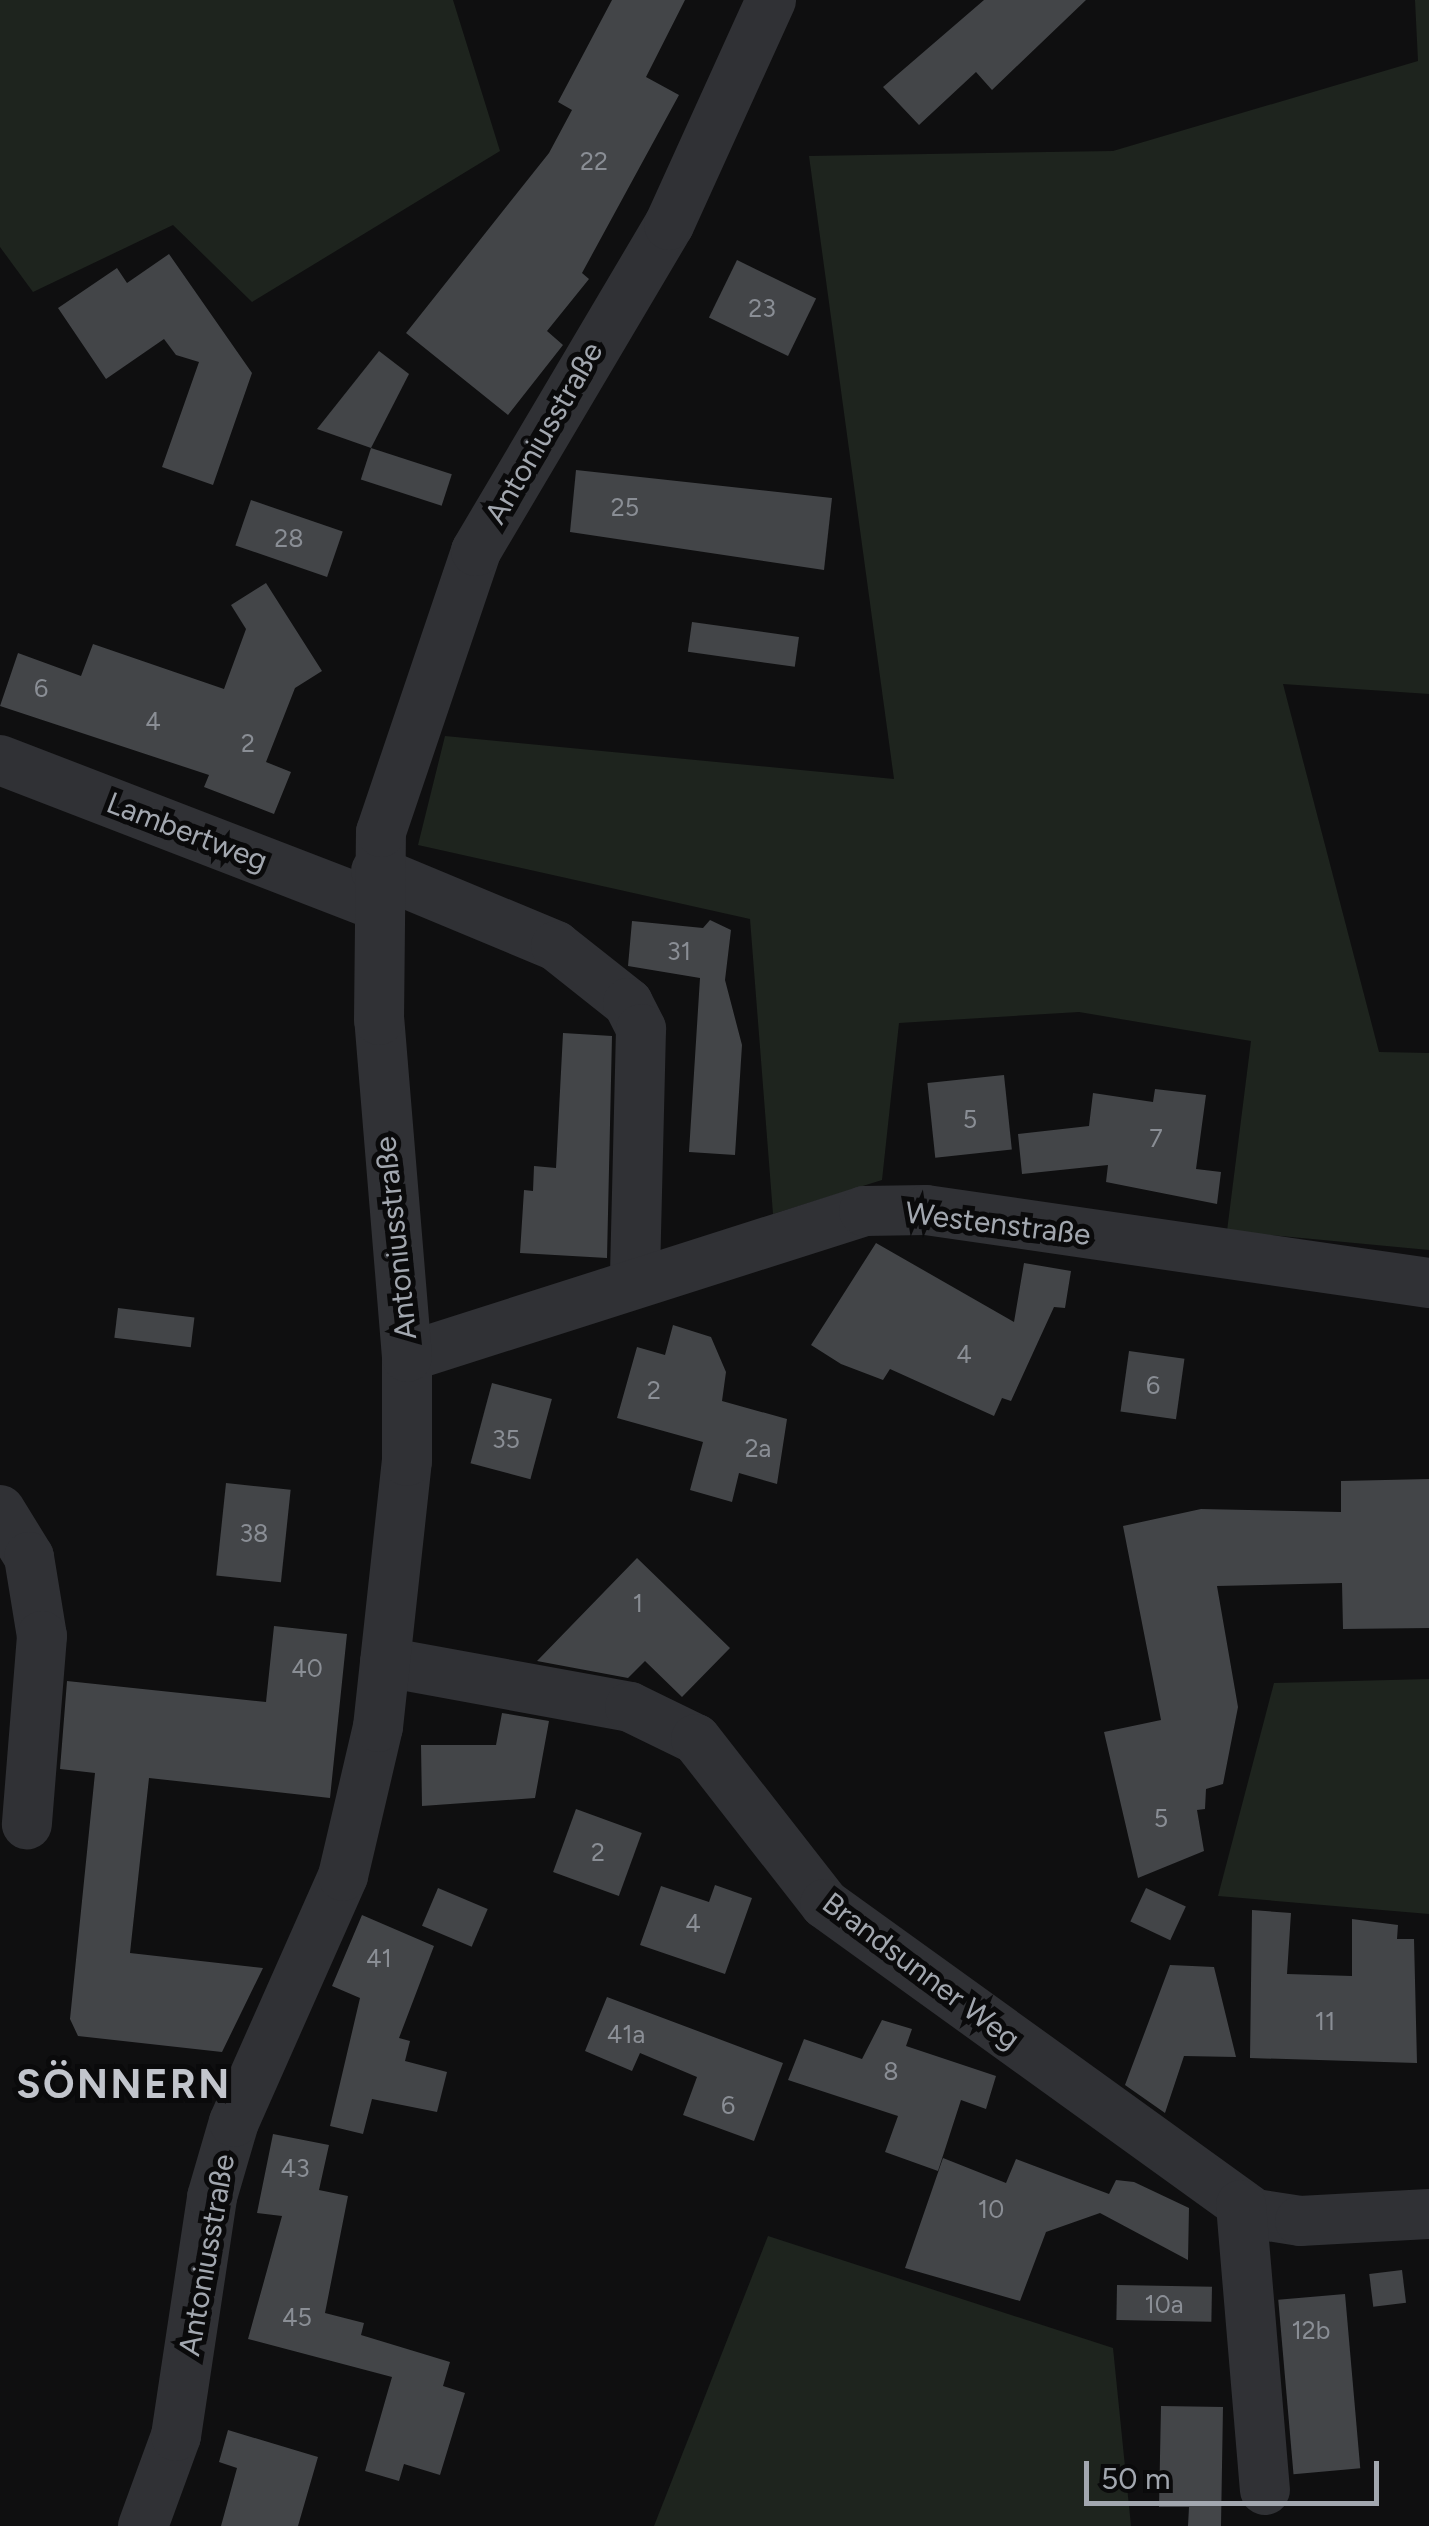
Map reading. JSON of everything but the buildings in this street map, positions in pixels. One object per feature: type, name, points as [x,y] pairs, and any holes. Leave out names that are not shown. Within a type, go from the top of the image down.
[{"type":"street","name":"Antoniusstraße","points":[[143,2526],[176,2436],[217,2178],[344,1876],[385,1662],[407,1461],[407,1357],[391,1244],[375,887],[381,832],[476,552],[669,225],[771,0]]},
{"type":"street","name":"Lambertweg","points":[[0,760],[556,946],[628,1003],[640,1029],[635,1281]]},
{"type":"street","name":"Westenstraße","points":[[407,1357],[635,1281],[864,1211],[926,1210],[1429,1283]]},
{"type":"street","points":[[0,1510],[28,1556],[42,1636],[27,1824]]},
{"type":"street","name":"Brandsunner Weg","points":[[385,1662],[630,1707],[696,1739],[825,1904],[1241,2205],[1300,2222],[1429,2214]]},
{"type":"street","points":[[1241,2205],[1265,2490]]},
{"type":"shaded area","points":[[0,0],[453,0],[500,151],[252,302],[173,225],[33,292],[0,247]]},
{"type":"shaded area","points":[[1415,0],[1429,0],[1429,694],[1283,684],[1379,1052],[1429,1053],[1429,1250],[1227,1231],[1251,1041],[1079,1012],[899,1023],[882,1180],[773,1214],[750,919],[418,845],[445,736],[894,779],[809,156],[1113,151],[1418,61]]},
{"type":"shaded area","points":[[1429,1679],[1429,1914],[1218,1896],[1274,1683]]},
{"type":"shaded area","points":[[768,2236],[1113,2348],[1131,2526],[654,2526]]},
{"type":"district","name":"SÖNNERN","points":[[124,2084]]}]
